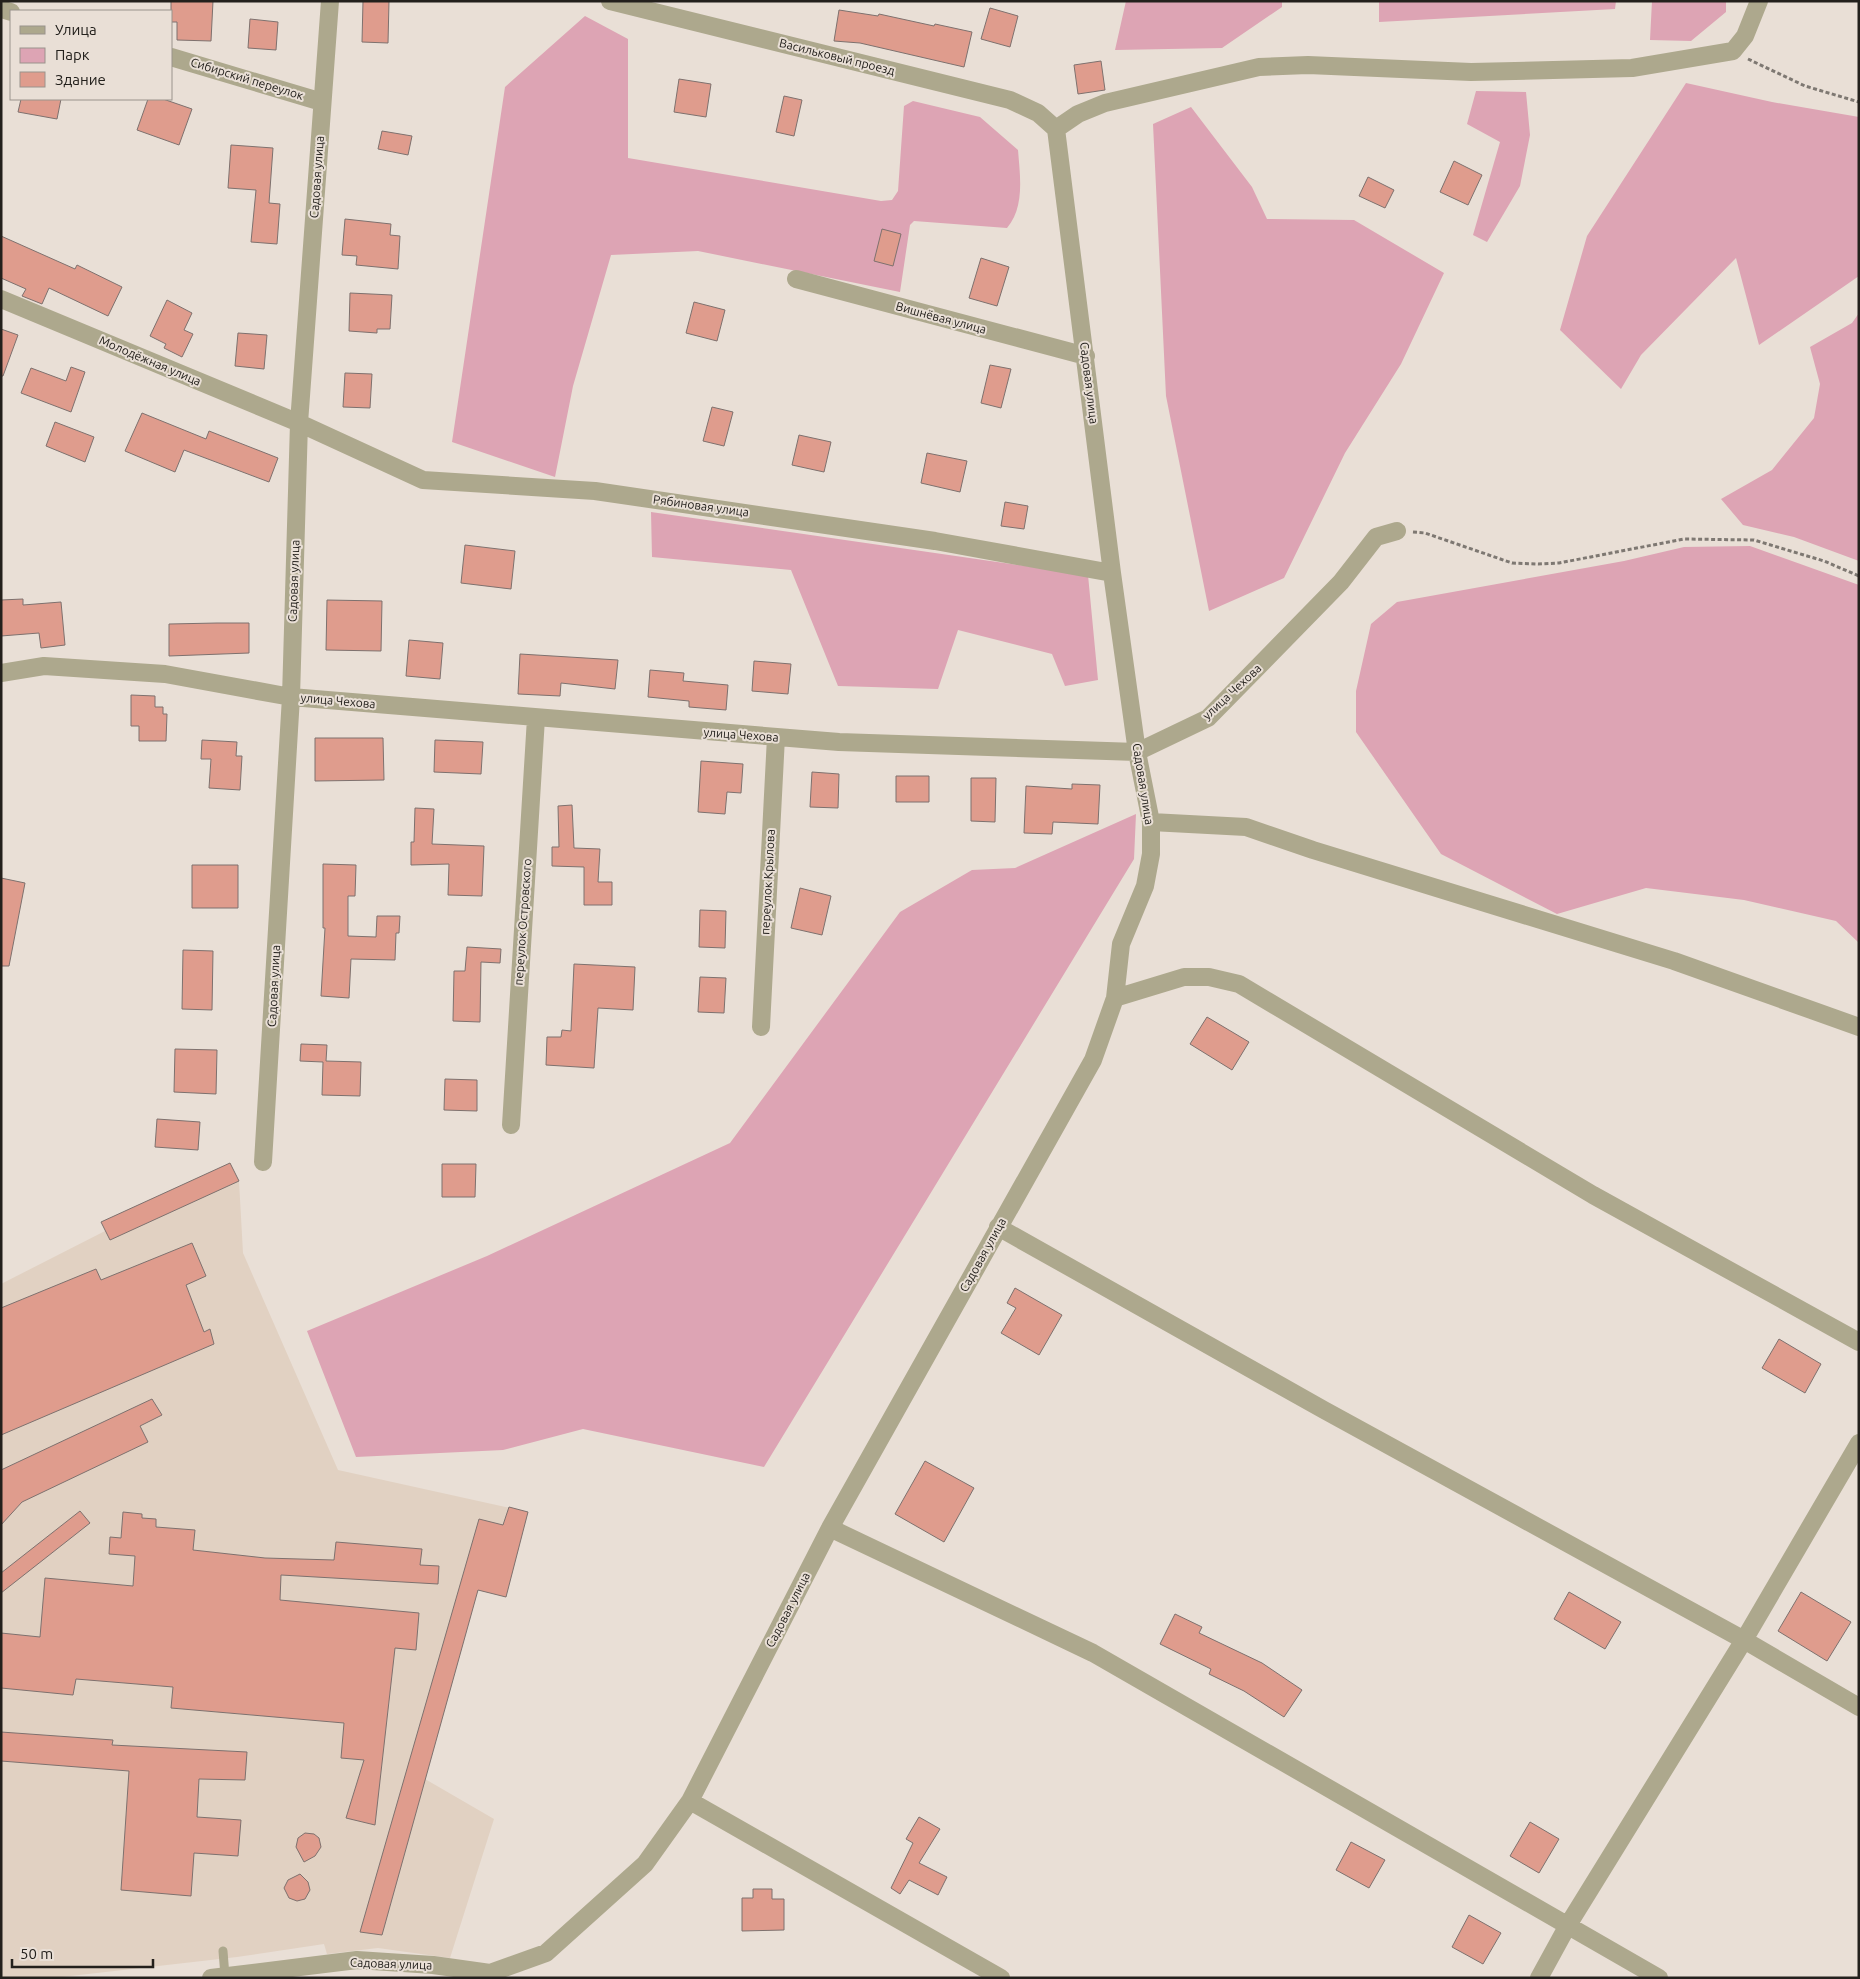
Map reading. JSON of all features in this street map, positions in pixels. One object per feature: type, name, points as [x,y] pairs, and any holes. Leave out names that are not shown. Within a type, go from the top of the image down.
[{"type":"street","name":"Садовая улица","points":[[263,1162],[290,697],[298,423],[330,1]]},
{"type":"street","name":"Васильковый проезд","points":[[610,1],[1010,100],[1038,112],[1056,129]]},
{"type":"street","points":[[1056,129],[1078,114],[1105,103],[1259,67],[1308,65],[1472,72],[1632,68],[1733,51],[1745,36],[1759,1]]},
{"type":"street","name":"Сибирский переулок","points":[[172,57],[322,102]]},
{"type":"street","name":"Садовая улица","points":[[218,1977],[357,1960],[430,1971],[490,1973],[546,1953],[645,1864],[690,1801],[830,1528],[1093,1060],[1115,998],[1121,944],[1145,886],[1151,854],[1151,822],[1138,752],[1112,573],[1056,129]]},
{"type":"street","name":"Вишнёвая улица","points":[[796,279],[1086,356]]},
{"type":"street","name":"Молодёжная улица","points":[[1,299],[298,423]]},
{"type":"street","name":"Рябиновая улица","points":[[298,423],[423,480],[595,491],[936,541],[1112,573]]},
{"type":"street","name":"улица Чехова","points":[[1,673],[44,666],[165,674],[290,697],[838,742],[1138,752],[1208,718],[1341,582],[1376,537],[1397,531]]},
{"type":"street","name":"переулок Островского","points":[[511,1125],[536,718]]},
{"type":"street","name":"переулок Крылова","points":[[761,1027],[776,737]]},
{"type":"street","points":[[1151,822],[1246,827],[1313,850],[1674,961],[1859,1027]]},
{"type":"street","points":[[1115,998],[1184,977],[1209,977],[1239,984],[1593,1195],[1859,1342]]},
{"type":"street","points":[[998,1228],[1324,1410],[1744,1640],[1859,1707]]},
{"type":"street","points":[[1539,1978],[1568,1925],[1744,1640],[1859,1443]]},
{"type":"street","points":[[830,1528],[1093,1652],[1659,1978]]},
{"type":"street","points":[[690,1801],[1001,1978]]},
{"type":"lane","points":[[218,1977],[223,1951]]},
{"type":"path","points":[[1733,51],[1805,86],[1859,102]]},
{"type":"path","points":[[1397,531],[1425,533],[1512,563],[1529,564],[1559,563],[1684,539],[1754,540],[1824,561],[1859,576]]},
{"type":"shaded area","points":[[230,1163],[239,1181],[243,1253],[338,1470],[528,1512],[506,1597],[478,1590],[425,1779],[494,1819],[450,1958],[378,1948],[327,1954],[324,1944],[237,1957],[53,1978],[1,1978],[1,1284],[105,1231],[101,1222]]},
{"type":"green space","points":[[1126,1],[1282,1],[1282,7],[1222,48],[1115,50]]},
{"type":"green space","points":[[1379,1],[1616,1],[1615,9],[1379,22]]},
{"type":"green space","points":[[1652,1],[1726,1],[1726,12],[1691,41],[1650,40]]},
{"type":"green space","points":[[585,16],[628,39],[628,158],[881,201],[892,200],[898,191],[904,106],[913,101],[980,117],[1018,150],[1020,191],[1017,211],[1013,220],[1007,228],[914,221],[910,225],[900,292],[698,251],[611,255],[573,386],[555,477],[452,442],[505,87]]},
{"type":"green space","points":[[1686,83],[1772,102],[1859,117],[1859,276],[1759,345],[1736,258],[1641,355],[1621,389],[1560,330],[1587,236]]},
{"type":"green space","points":[[1476,91],[1526,92],[1530,135],[1520,186],[1487,242],[1473,235],[1500,142],[1467,124]]},
{"type":"green space","points":[[1191,107],[1252,187],[1267,219],[1354,220],[1444,273],[1401,364],[1345,453],[1284,578],[1209,611],[1166,396],[1153,124]]},
{"type":"green space","points":[[1859,313],[1859,561],[1794,537],[1743,525],[1721,499],[1772,470],[1814,418],[1820,384],[1810,347],[1852,323]]},
{"type":"green space","points":[[651,512],[1088,575],[1098,680],[1065,686],[1052,654],[958,630],[938,689],[838,686],[791,570],[652,557]]},
{"type":"green space","points":[[1750,546],[1859,585],[1859,943],[1836,921],[1744,900],[1646,888],[1557,914],[1441,854],[1356,732],[1356,691],[1371,624],[1397,602],[1624,561],[1684,547]]},
{"type":"green space","points":[[1136,814],[1134,859],[764,1467],[583,1429],[503,1450],[356,1457],[307,1331],[487,1256],[730,1143],[900,912],[972,870],[1015,868]]},
{"type":"building","points":[[171,1],[213,1],[211,41],[177,40],[177,22],[172,22]]},
{"type":"building","points":[[363,1],[389,1],[388,43],[362,42]]},
{"type":"building","points":[[990,8],[1018,16],[1010,47],[981,39]]},
{"type":"building","points":[[839,10],[878,16],[879,14],[972,32],[964,67],[860,43],[834,41]]},
{"type":"building","points":[[250,19],[278,22],[276,50],[248,48]]},
{"type":"building","points":[[1101,61],[1105,90],[1078,94],[1074,65]]},
{"type":"building","points":[[679,79],[711,84],[706,117],[674,112]]},
{"type":"building","points":[[784,96],[802,100],[794,136],[776,132]]},
{"type":"building","points":[[21,100],[61,100],[57,119],[18,112]]},
{"type":"building","points":[[148,100],[166,100],[192,109],[179,145],[137,130]]},
{"type":"building","points":[[382,131],[412,136],[408,155],[378,149]]},
{"type":"building","points":[[231,145],[273,148],[269,203],[280,204],[277,244],[251,242],[256,190],[228,188]]},
{"type":"building","points":[[1454,161],[1482,175],[1468,205],[1440,192]]},
{"type":"building","points":[[1368,177],[1394,190],[1385,208],[1359,196]]},
{"type":"building","points":[[345,219],[391,224],[390,235],[400,236],[398,269],[356,265],[357,256],[342,255]]},
{"type":"building","points":[[882,229],[901,234],[893,266],[874,261]]},
{"type":"building","points":[[1,236],[75,269],[77,265],[122,287],[108,316],[49,288],[42,304],[22,296],[26,289],[1,278]]},
{"type":"building","points":[[981,258],[1009,267],[997,306],[969,298]]},
{"type":"building","points":[[350,293],[392,295],[390,329],[377,329],[377,333],[349,331]]},
{"type":"building","points":[[167,300],[192,313],[184,330],[193,334],[182,357],[164,348],[166,344],[150,336]]},
{"type":"building","points":[[694,302],[725,310],[717,341],[686,333]]},
{"type":"building","points":[[1,329],[18,335],[3,376],[1,376]]},
{"type":"building","points":[[238,333],[267,335],[264,369],[235,366]]},
{"type":"building","points":[[990,365],[1011,369],[1001,408],[981,403]]},
{"type":"building","points":[[71,367],[85,372],[71,412],[21,393],[31,368],[66,381]]},
{"type":"building","points":[[345,373],[372,374],[370,408],[343,407]]},
{"type":"building","points":[[712,407],[733,412],[724,446],[703,441]]},
{"type":"building","points":[[142,413],[206,439],[209,431],[278,458],[269,482],[184,450],[175,472],[125,451]]},
{"type":"building","points":[[55,422],[94,437],[85,462],[46,446]]},
{"type":"building","points":[[799,435],[831,442],[824,472],[792,465]]},
{"type":"building","points":[[927,453],[967,461],[960,492],[921,483]]},
{"type":"building","points":[[1005,502],[1028,506],[1024,529],[1001,526]]},
{"type":"building","points":[[465,545],[515,551],[511,589],[461,583]]},
{"type":"building","points":[[23,599],[23,605],[61,602],[65,645],[41,648],[39,633],[1,636],[1,600]]},
{"type":"building","points":[[327,600],[382,601],[381,651],[326,650]]},
{"type":"building","points":[[249,623],[249,653],[169,656],[169,624]]},
{"type":"building","points":[[409,640],[443,643],[440,679],[406,676]]},
{"type":"building","points":[[520,654],[618,660],[615,689],[561,683],[560,696],[518,694]]},
{"type":"building","points":[[754,661],[791,664],[788,694],[752,691]]},
{"type":"building","points":[[650,670],[684,673],[683,681],[728,685],[726,710],[689,707],[689,701],[648,697]]},
{"type":"building","points":[[131,695],[155,696],[155,707],[163,707],[163,714],[167,714],[166,741],[139,741],[139,726],[131,726]]},
{"type":"building","points":[[315,738],[383,738],[384,780],[315,781]]},
{"type":"building","points":[[202,740],[237,742],[236,756],[242,756],[240,790],[209,788],[211,759],[201,759]]},
{"type":"building","points":[[435,740],[483,742],[481,774],[434,772]]},
{"type":"building","points":[[701,761],[743,764],[741,793],[727,792],[725,814],[698,812]]},
{"type":"building","points":[[812,772],[839,774],[838,808],[810,807]]},
{"type":"building","points":[[896,776],[929,776],[929,802],[896,802]]},
{"type":"building","points":[[971,778],[996,778],[995,822],[971,821]]},
{"type":"building","points":[[1072,784],[1100,785],[1098,824],[1053,822],[1052,834],[1024,833],[1026,786],[1072,789]]},
{"type":"building","points":[[572,805],[574,848],[600,849],[598,882],[612,882],[612,905],[584,905],[584,867],[552,866],[552,847],[559,847],[558,806]]},
{"type":"building","points":[[415,808],[434,809],[432,844],[484,846],[482,896],[448,895],[449,864],[411,865],[411,842],[414,842]]},
{"type":"building","points":[[323,864],[356,865],[355,896],[348,896],[348,936],[376,937],[377,916],[400,916],[399,933],[396,933],[395,960],[351,959],[349,998],[321,996],[325,928],[323,928]]},
{"type":"building","points":[[192,865],[238,865],[238,908],[192,908]]},
{"type":"building","points":[[1,878],[25,883],[9,966],[1,966]]},
{"type":"building","points":[[800,888],[831,896],[822,935],[791,928]]},
{"type":"building","points":[[700,910],[726,911],[725,948],[699,947]]},
{"type":"building","points":[[467,947],[501,949],[500,963],[481,962],[480,1022],[453,1021],[454,971],[465,971]]},
{"type":"building","points":[[183,950],[213,951],[212,1010],[182,1009]]},
{"type":"building","points":[[574,964],[635,967],[633,1010],[598,1008],[594,1068],[546,1065],[547,1037],[561,1037],[562,1030],[571,1031]]},
{"type":"building","points":[[700,977],[726,978],[724,1013],[698,1012]]},
{"type":"building","points":[[1207,1017],[1249,1042],[1232,1070],[1190,1044]]},
{"type":"building","points":[[301,1044],[327,1045],[326,1061],[361,1062],[360,1096],[322,1095],[323,1062],[300,1061]]},
{"type":"building","points":[[175,1049],[217,1050],[216,1094],[174,1092]]},
{"type":"building","points":[[445,1079],[477,1080],[477,1111],[444,1110]]},
{"type":"building","points":[[157,1119],[200,1122],[198,1150],[155,1147]]},
{"type":"building","points":[[230,1163],[239,1181],[110,1240],[101,1222]]},
{"type":"building","points":[[442,1164],[476,1164],[475,1197],[442,1197]]},
{"type":"building","points":[[192,1243],[206,1276],[186,1285],[204,1332],[210,1329],[214,1344],[1,1435],[1,1308],[96,1269],[101,1280]]},
{"type":"building","points":[[1015,1288],[1062,1315],[1039,1355],[1001,1333],[1016,1308],[1007,1303]]},
{"type":"building","points":[[1779,1339],[1821,1364],[1805,1393],[1762,1368]]},
{"type":"building","points":[[152,1399],[162,1415],[140,1426],[148,1442],[22,1502],[1,1525],[1,1470]]},
{"type":"building","points":[[925,1461],[974,1488],[944,1542],[895,1514]]},
{"type":"building","points":[[509,1507],[528,1512],[506,1597],[478,1590],[382,1935],[360,1932],[479,1519],[503,1525]]},
{"type":"building","points":[[80,1511],[90,1523],[1,1593],[1,1573]]},
{"type":"building","points":[[123,1512],[142,1514],[142,1518],[156,1519],[156,1527],[195,1530],[193,1550],[265,1558],[334,1560],[336,1542],[422,1549],[420,1565],[439,1566],[438,1584],[281,1575],[280,1600],[419,1613],[416,1650],[395,1648],[375,1825],[346,1818],[364,1760],[341,1758],[344,1723],[171,1708],[173,1687],[76,1679],[73,1695],[1,1688],[1,1633],[40,1637],[45,1578],[133,1586],[135,1556],[109,1554],[110,1537],[121,1538]]},
{"type":"building","points":[[1569,1592],[1621,1622],[1605,1649],[1554,1619]]},
{"type":"building","points":[[1801,1592],[1851,1622],[1827,1661],[1778,1631]]},
{"type":"building","points":[[1175,1614],[1202,1627],[1199,1633],[1262,1663],[1302,1690],[1284,1717],[1244,1691],[1209,1674],[1211,1669],[1160,1644]]},
{"type":"building","points":[[1,1732],[113,1740],[112,1745],[247,1752],[245,1780],[199,1779],[197,1817],[241,1820],[238,1856],[194,1853],[191,1896],[121,1890],[129,1771],[1,1761]]},
{"type":"building","points":[[919,1817],[940,1829],[919,1863],[947,1877],[938,1895],[909,1880],[900,1894],[891,1888],[913,1843],[906,1839]]},
{"type":"building","points":[[1530,1822],[1559,1839],[1539,1873],[1510,1856]]},
{"type":"building","points":[[305,1833],[314,1834],[319,1838],[321,1847],[315,1856],[304,1862],[296,1847],[298,1838]]},
{"type":"building","points":[[1351,1842],[1385,1860],[1369,1888],[1336,1870]]},
{"type":"building","points":[[300,1874],[308,1882],[310,1890],[305,1899],[297,1901],[289,1898],[284,1888],[288,1880]]},
{"type":"building","points":[[753,1889],[772,1889],[772,1899],[784,1899],[784,1930],[742,1931],[742,1898],[753,1898]]},
{"type":"building","points":[[1469,1915],[1501,1933],[1483,1964],[1452,1947]]}]
